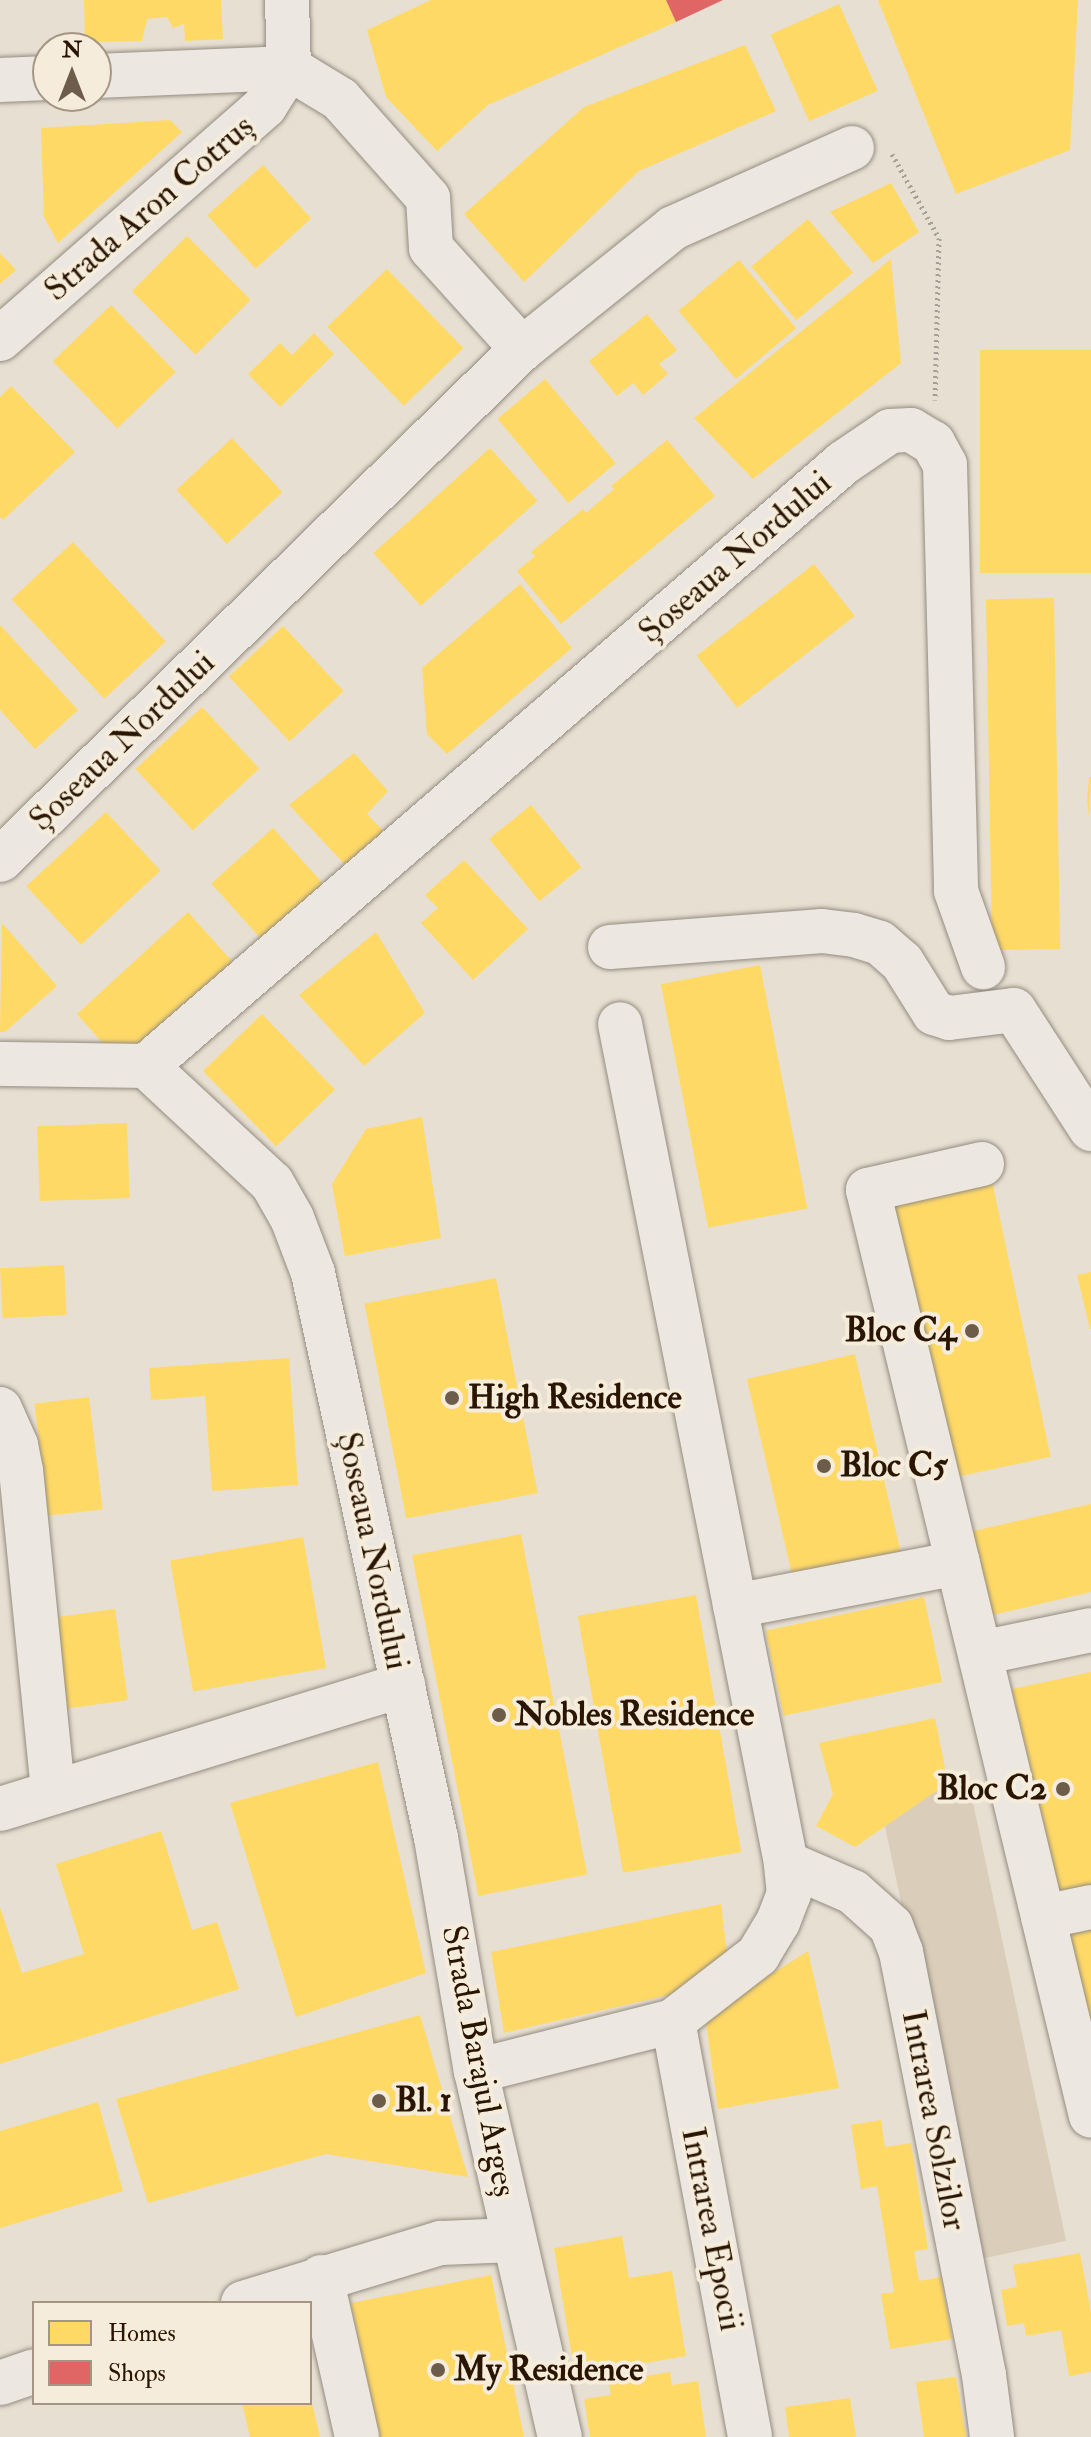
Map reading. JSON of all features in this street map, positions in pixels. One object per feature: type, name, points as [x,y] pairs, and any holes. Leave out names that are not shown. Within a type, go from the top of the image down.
[{"type":"street","points":[[287,0],[289,68],[340,99],[428,198],[431,248],[522,349]]},
{"type":"street","name":"Strada Aron Cotruș","points":[[112,75],[289,68]]},
{"type":"street","name":"Strada Aron Cotruș","points":[[0,339],[265,106],[289,68]]},
{"type":"street","points":[[0,80],[32,79]]},
{"type":"street","name":"Șoseaua Nordului","points":[[0,860],[522,349],[673,228],[852,148]]},
{"type":"street","name":"Șoseaua Nordului","points":[[0,1809],[403,1685],[313,1273],[292,1218],[272,1183],[146,1066],[843,463],[890,431],[911,430],[933,443]]},
{"type":"street","points":[[933,443],[945,465],[956,891],[983,967]]},
{"type":"street","points":[[610,947],[822,931],[854,935],[880,943],[902,962],[934,1013],[949,1018],[1014,1010],[1091,1129]]},
{"type":"street","points":[[476,2071],[673,2021],[758,1955],[778,1922],[789,1894],[786,1863],[620,1024]]},
{"type":"street","points":[[0,1064],[146,1066]]},
{"type":"street","points":[[982,1164],[868,1190],[1091,2116]]},
{"type":"street","points":[[0,1409],[16,1445],[21,1470],[53,1792]]},
{"type":"street","points":[[735,1606],[958,1563]]},
{"type":"street","points":[[980,1653],[1091,1630]]},
{"type":"street","name":"Strada Barajul Argeș","points":[[403,1685],[439,1852],[476,2071],[560,2437]]},
{"type":"street","name":"Intrarea Solzilor","points":[[786,1863],[853,1892],[891,1926],[901,1952],[984,2375],[992,2437]]},
{"type":"street","points":[[1043,1917],[1091,1907]]},
{"type":"street","name":"Intrarea Epocii","points":[[673,2021],[750,2437]]},
{"type":"street","points":[[249,2301],[441,2243],[514,2240]]},
{"type":"street","points":[[321,2277],[357,2437]]},
{"type":"street","points":[[0,2383],[32,2372]]},
{"type":"path","points":[[852,148],[891,152],[939,238],[933,443]]},
{"type":"shaded area","points":[[969,1784],[1066,2241],[977,2260],[880,1803]]},
{"type":"building: Homes","points":[[84,0],[221,0],[223,39],[185,41],[184,24],[173,28],[167,17],[147,19],[142,41],[112,42],[112,32],[85,32]]},
{"type":"building: Homes","points":[[431,0],[666,0],[676,22],[488,105],[437,151],[386,97],[367,30]]},
{"type":"building: Homes","points":[[878,0],[1078,0],[1070,150],[956,194]]},
{"type":"building: Homes","points":[[839,4],[878,91],[809,121],[770,35]]},
{"type":"building: Homes","points":[[745,45],[776,111],[639,171],[524,282],[464,214],[584,107]]},
{"type":"building: Homes","points":[[170,120],[182,132],[58,243],[44,217],[41,128]]},
{"type":"building: Homes","points":[[263,165],[311,219],[255,269],[207,215]]},
{"type":"building: Homes","points":[[891,183],[919,232],[873,263],[830,212]]},
{"type":"building: Homes","points":[[808,219],[853,273],[796,320],[751,267]]},
{"type":"building: Homes","points":[[187,236],[251,300],[195,355],[132,291]]},
{"type":"building: Homes","points":[[0,253],[16,270],[0,284]]},
{"type":"building: Homes","points":[[891,259],[901,363],[753,479],[694,418]]},
{"type":"building: Homes","points":[[739,260],[796,328],[736,379],[678,311]]},
{"type":"building: Homes","points":[[387,269],[463,348],[404,406],[327,327]]},
{"type":"building: Homes","points":[[111,305],[176,372],[117,428],[53,361]]},
{"type":"building: Homes","points":[[647,314],[677,350],[659,364],[668,374],[643,395],[633,383],[617,396],[589,361]]},
{"type":"building: Homes","points":[[314,333],[334,354],[280,407],[248,374],[280,343],[292,355]]},
{"type":"building: Homes","points":[[980,350],[1091,350],[1091,573],[980,573]]},
{"type":"building: Homes","points":[[545,379],[616,463],[568,503],[498,419]]},
{"type":"building: Homes","points":[[11,386],[75,452],[3,520],[0,517],[0,397]]},
{"type":"building: Homes","points":[[232,438],[282,492],[227,544],[176,490]]},
{"type":"building: Homes","points":[[667,440],[715,496],[561,624],[517,571],[535,556],[531,552],[583,509],[586,513],[614,489],[611,486]]},
{"type":"building: Homes","points":[[490,448],[538,501],[421,606],[373,553]]},
{"type":"building: Homes","points":[[73,542],[166,641],[104,699],[12,599]]},
{"type":"building: Homes","points":[[814,564],[855,616],[737,708],[697,656]]},
{"type":"building: Homes","points":[[520,584],[572,648],[447,754],[427,734],[422,668]]},
{"type":"building: Homes","points":[[1054,598],[1060,949],[992,950],[986,599]]},
{"type":"building: Homes","points":[[0,625],[78,710],[35,749],[0,710]]},
{"type":"building: Homes","points":[[283,626],[344,691],[290,742],[229,676]]},
{"type":"building: Homes","points":[[202,707],[259,768],[193,830],[135,769]]},
{"type":"building: Homes","points":[[354,753],[388,791],[367,814],[389,837],[350,870],[289,805]]},
{"type":"building: Homes","points":[[1091,777],[1089,818],[1087,799]]},
{"type":"building: Homes","points":[[531,805],[581,867],[539,901],[489,839]]},
{"type":"building: Homes","points":[[106,812],[161,871],[81,945],[26,886]]},
{"type":"building: Homes","points":[[273,828],[324,884],[262,940],[211,884]]},
{"type":"building: Homes","points":[[464,860],[528,929],[473,980],[421,923],[438,908],[425,895]]},
{"type":"building: Homes","points":[[188,912],[239,969],[153,1051],[113,1055],[77,1014]]},
{"type":"building: Homes","points":[[2,923],[57,986],[5,1032],[0,1032]]},
{"type":"building: Homes","points":[[376,932],[425,1013],[364,1066],[299,995]]},
{"type":"building: Homes","points":[[760,965],[807,1208],[708,1228],[661,984]]},
{"type":"building: Homes","points":[[262,1014],[335,1090],[276,1146],[203,1071]]},
{"type":"building: Homes","points":[[422,1117],[441,1238],[345,1256],[332,1184],[366,1129]]},
{"type":"building: Homes","points":[[127,1123],[130,1198],[40,1201],[37,1126]]},
{"type":"building: Homes","name":"Bloc C4","points":[[992,1181],[1051,1457],[947,1479],[888,1203]]},
{"type":"building: Homes","points":[[64,1265],[67,1315],[3,1318],[0,1268]]},
{"type":"building: Homes","points":[[1091,1272],[1091,1329],[1090,1329],[1077,1275]]},
{"type":"building: Homes","name":"High Residence","points":[[496,1278],[538,1493],[406,1519],[364,1304]]},
{"type":"building: Homes","name":"Bloc C5","points":[[855,1354],[901,1553],[793,1578],[747,1379]]},
{"type":"building: Homes","points":[[289,1358],[298,1485],[212,1491],[205,1396],[151,1400],[149,1368]]},
{"type":"building: Homes","points":[[89,1397],[103,1509],[48,1516],[34,1404]]},
{"type":"building: Homes","points":[[1091,1504],[1091,1592],[980,1618],[961,1534]]},
{"type":"building: Homes","name":"Nobles Residence","points":[[521,1534],[587,1875],[478,1896],[412,1555]]},
{"type":"building: Homes","points":[[303,1537],[326,1668],[193,1691],[170,1560]]},
{"type":"building: Homes","points":[[696,1595],[741,1852],[623,1873],[578,1616]]},
{"type":"building: Homes","points":[[924,1597],[942,1682],[784,1716],[766,1631]]},
{"type":"building: Homes","points":[[115,1609],[128,1700],[63,1709],[51,1618]]},
{"type":"building: Homes","name":"Bloc C2","points":[[1091,1672],[1091,1888],[1060,1894],[1012,1689]]},
{"type":"building: Homes","points":[[935,1718],[948,1783],[855,1847],[816,1826],[833,1794],[819,1743]]},
{"type":"building: Homes","points":[[378,1762],[426,1973],[296,2017],[230,1803]]},
{"type":"building: Homes","points":[[161,1831],[192,1930],[217,1922],[239,1989],[0,2064],[0,1907],[22,1973],[84,1954],[56,1864]]},
{"type":"building: Homes","points":[[721,1904],[727,1953],[677,1993],[504,2033],[491,1952]]},
{"type":"building: Homes","points":[[1091,1919],[1091,2030],[1066,1925]]},
{"type":"building: Homes","points":[[808,1951],[839,2088],[718,2109],[705,2016]]},
{"type":"building: Homes","points":[[420,2015],[468,2177],[326,2154],[148,2203],[116,2099]]},
{"type":"building: Homes","points":[[98,2102],[123,2191],[0,2228],[0,2131]]},
{"type":"building: Homes","points":[[881,2120],[885,2147],[911,2143],[928,2249],[914,2251],[919,2281],[941,2277],[952,2339],[890,2349],[881,2294],[894,2292],[877,2186],[861,2189],[851,2125]]},
{"type":"building: Homes","points":[[622,2236],[629,2278],[672,2271],[686,2356],[575,2375],[554,2248]]},
{"type":"building: Homes","points":[[1080,2253],[1091,2313],[1091,2372],[1069,2376],[1061,2330],[1026,2336],[1024,2323],[1007,2326],[1001,2290],[1017,2287],[1013,2265]]},
{"type":"building: Homes","name":"My Residence","points":[[491,2275],[524,2437],[379,2437],[351,2303]]},
{"type":"building: Homes","points":[[670,2372],[672,2385],[698,2381],[706,2437],[590,2437],[584,2399],[611,2395],[609,2382]]},
{"type":"building: Homes","points":[[956,2377],[966,2437],[924,2437],[916,2382]]},
{"type":"building: Homes","points":[[850,2398],[856,2437],[789,2437],[785,2407]]},
{"type":"building: Homes","points":[[312,2403],[320,2437],[250,2437],[242,2405]]},
{"type":"building: Shops","points":[[666,0],[723,0],[676,22]]},
{"type":"place","name":"Bloc C4","points":[[972,1331]]},
{"type":"place","name":"High Residence","points":[[452,1398]]},
{"type":"place","name":"Bloc C5","points":[[824,1466]]},
{"type":"place","name":"Nobles Residence","points":[[499,1715]]},
{"type":"place","name":"Bloc C2","points":[[1063,1789]]},
{"type":"place","name":"Bl. 1","points":[[379,2101]]},
{"type":"place","name":"My Residence","points":[[438,2370]]}]
